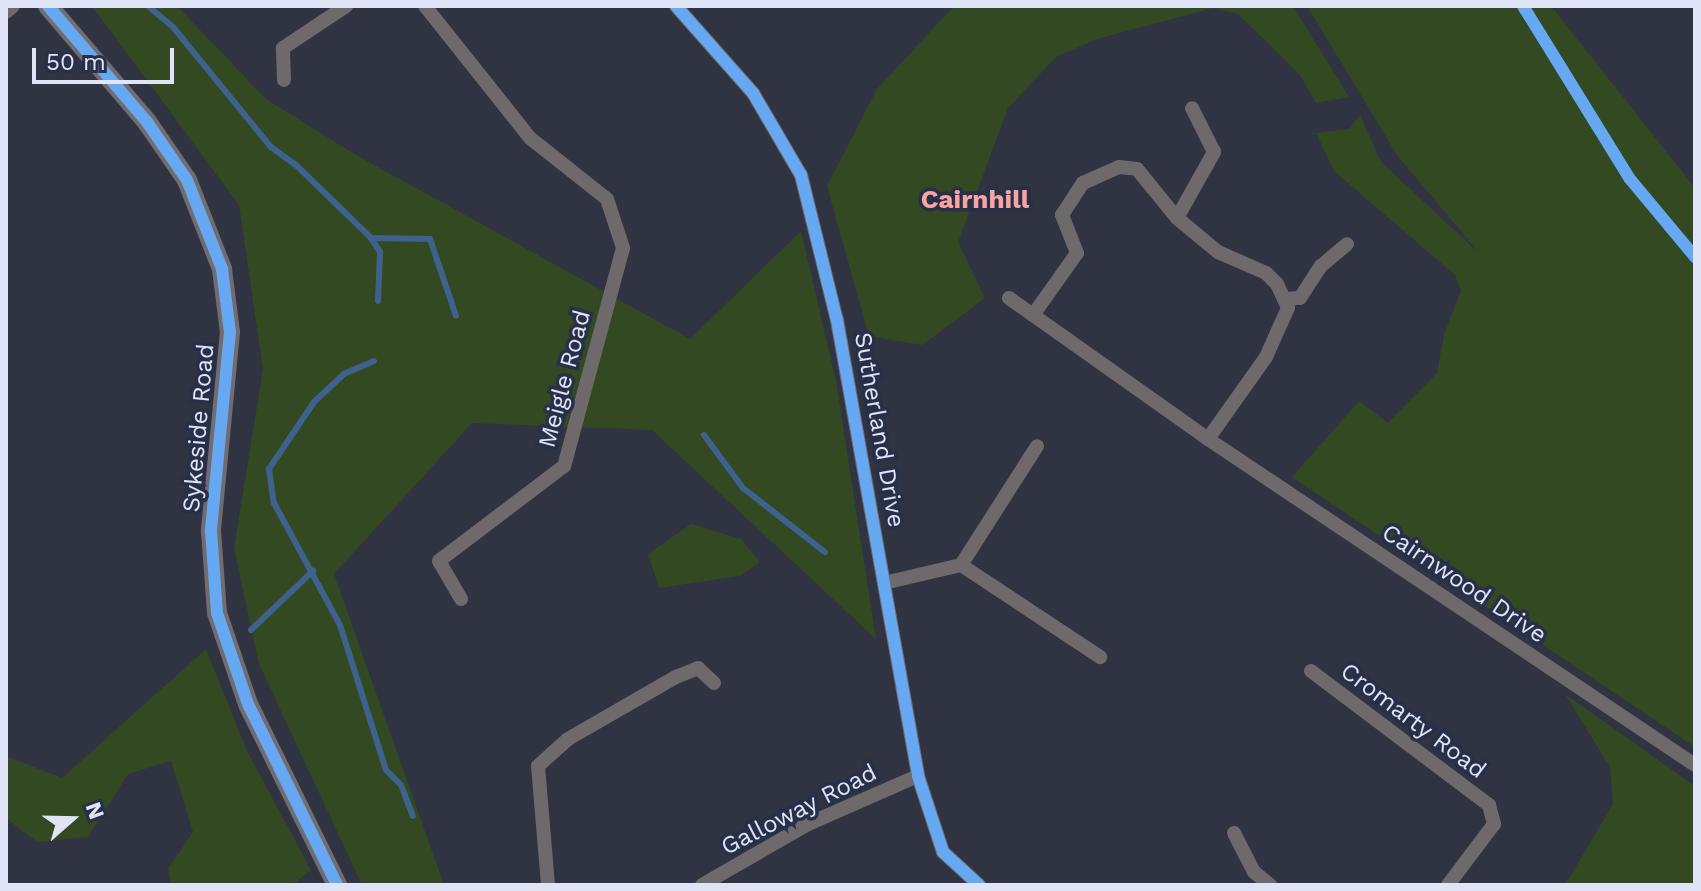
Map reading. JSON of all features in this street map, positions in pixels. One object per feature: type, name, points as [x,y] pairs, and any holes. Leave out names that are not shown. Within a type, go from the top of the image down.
[{"type":"street","points":[[6,12],[13,6]]},
{"type":"street","name":"Sykeside Road","points":[[48,6],[147,122],[187,180],[222,269],[230,332],[211,531],[217,613],[248,704],[337,885]]},
{"type":"street","points":[[284,80],[283,48],[346,6]]},
{"type":"street","name":"Meigle Road","points":[[425,6],[530,138],[607,199],[623,248],[564,466],[439,561],[461,599]]},
{"type":"street","name":"Sutherland Drive","points":[[676,6],[753,93],[801,175],[837,320],[918,776],[943,852],[979,885]]},
{"type":"street","points":[[1177,218],[1214,152],[1192,108]]},
{"type":"street","points":[[1033,315],[1077,253],[1062,215],[1083,183],[1119,167],[1137,169],[1177,218],[1218,252],[1266,273],[1284,299],[1286,317],[1266,357],[1208,439]]},
{"type":"street","points":[[1284,299],[1300,298],[1321,266],[1347,244]]},
{"type":"street","name":"Cairnwood Drive","points":[[1009,298],[1208,439],[1695,765]]},
{"type":"street","points":[[884,583],[961,565],[1037,446]]},
{"type":"street","points":[[961,565],[1100,657]]},
{"type":"street","points":[[548,885],[538,766],[568,739],[676,677],[698,668],[714,683]]},
{"type":"street","name":"Cromarty Road","points":[[1311,671],[1489,805],[1494,824],[1448,885]]},
{"type":"street","name":"Galloway Road","points":[[702,885],[808,824],[918,776]]},
{"type":"street","points":[[1234,833],[1254,872],[1270,885]]},
{"type":"green space","points":[[92,6],[177,6],[266,99],[356,155],[690,339],[801,231],[836,381],[876,639],[652,430],[472,423],[334,574],[444,885],[362,885],[259,664],[234,548],[263,369],[239,205]]},
{"type":"green space","points":[[954,6],[1293,6],[1349,97],[1316,103],[1300,75],[1238,14],[1213,8],[1097,39],[1056,57],[1008,108],[958,242],[985,298],[922,345],[869,336],[827,186],[877,89]]},
{"type":"green space","points":[[1307,6],[1551,6],[1695,188],[1695,747],[1292,477],[1359,401],[1388,423],[1437,373],[1444,334],[1461,291],[1455,275],[1334,171],[1316,133],[1349,129],[1360,115],[1381,162],[1479,253],[1397,155]]},
{"type":"green space","points":[[691,524],[741,539],[760,562],[740,576],[659,588],[648,554]]},
{"type":"green space","points":[[206,649],[247,751],[311,870],[292,885],[172,885],[168,869],[193,832],[171,761],[128,774],[88,837],[37,842],[6,818],[6,756],[62,778]]},
{"type":"green space","points":[[1565,694],[1695,786],[1695,885],[1565,885],[1613,804],[1610,767]]},
{"type":"waterway","points":[[148,6],[173,27],[271,147],[296,165],[371,238],[430,239],[456,316]]},
{"type":"waterway","points":[[371,238],[380,252],[378,301]]},
{"type":"waterway","points":[[374,361],[344,374],[314,402],[269,469],[274,503],[340,625],[386,770],[401,785],[413,816]]},
{"type":"waterway","points":[[704,435],[743,488],[825,552]]},
{"type":"waterway","points":[[251,630],[313,571]]},
{"type":"cycle path","points":[[48,6],[147,122],[187,180],[222,269],[230,332],[211,531],[217,613],[248,704],[337,885]]},
{"type":"cycle path","points":[[676,6],[753,93],[801,175],[837,320],[918,776],[943,852],[979,885]]},
{"type":"cycle path","points":[[1523,6],[1630,179],[1695,257]]},
{"type":"district","name":"Cairnhill","points":[[975,200]]}]
